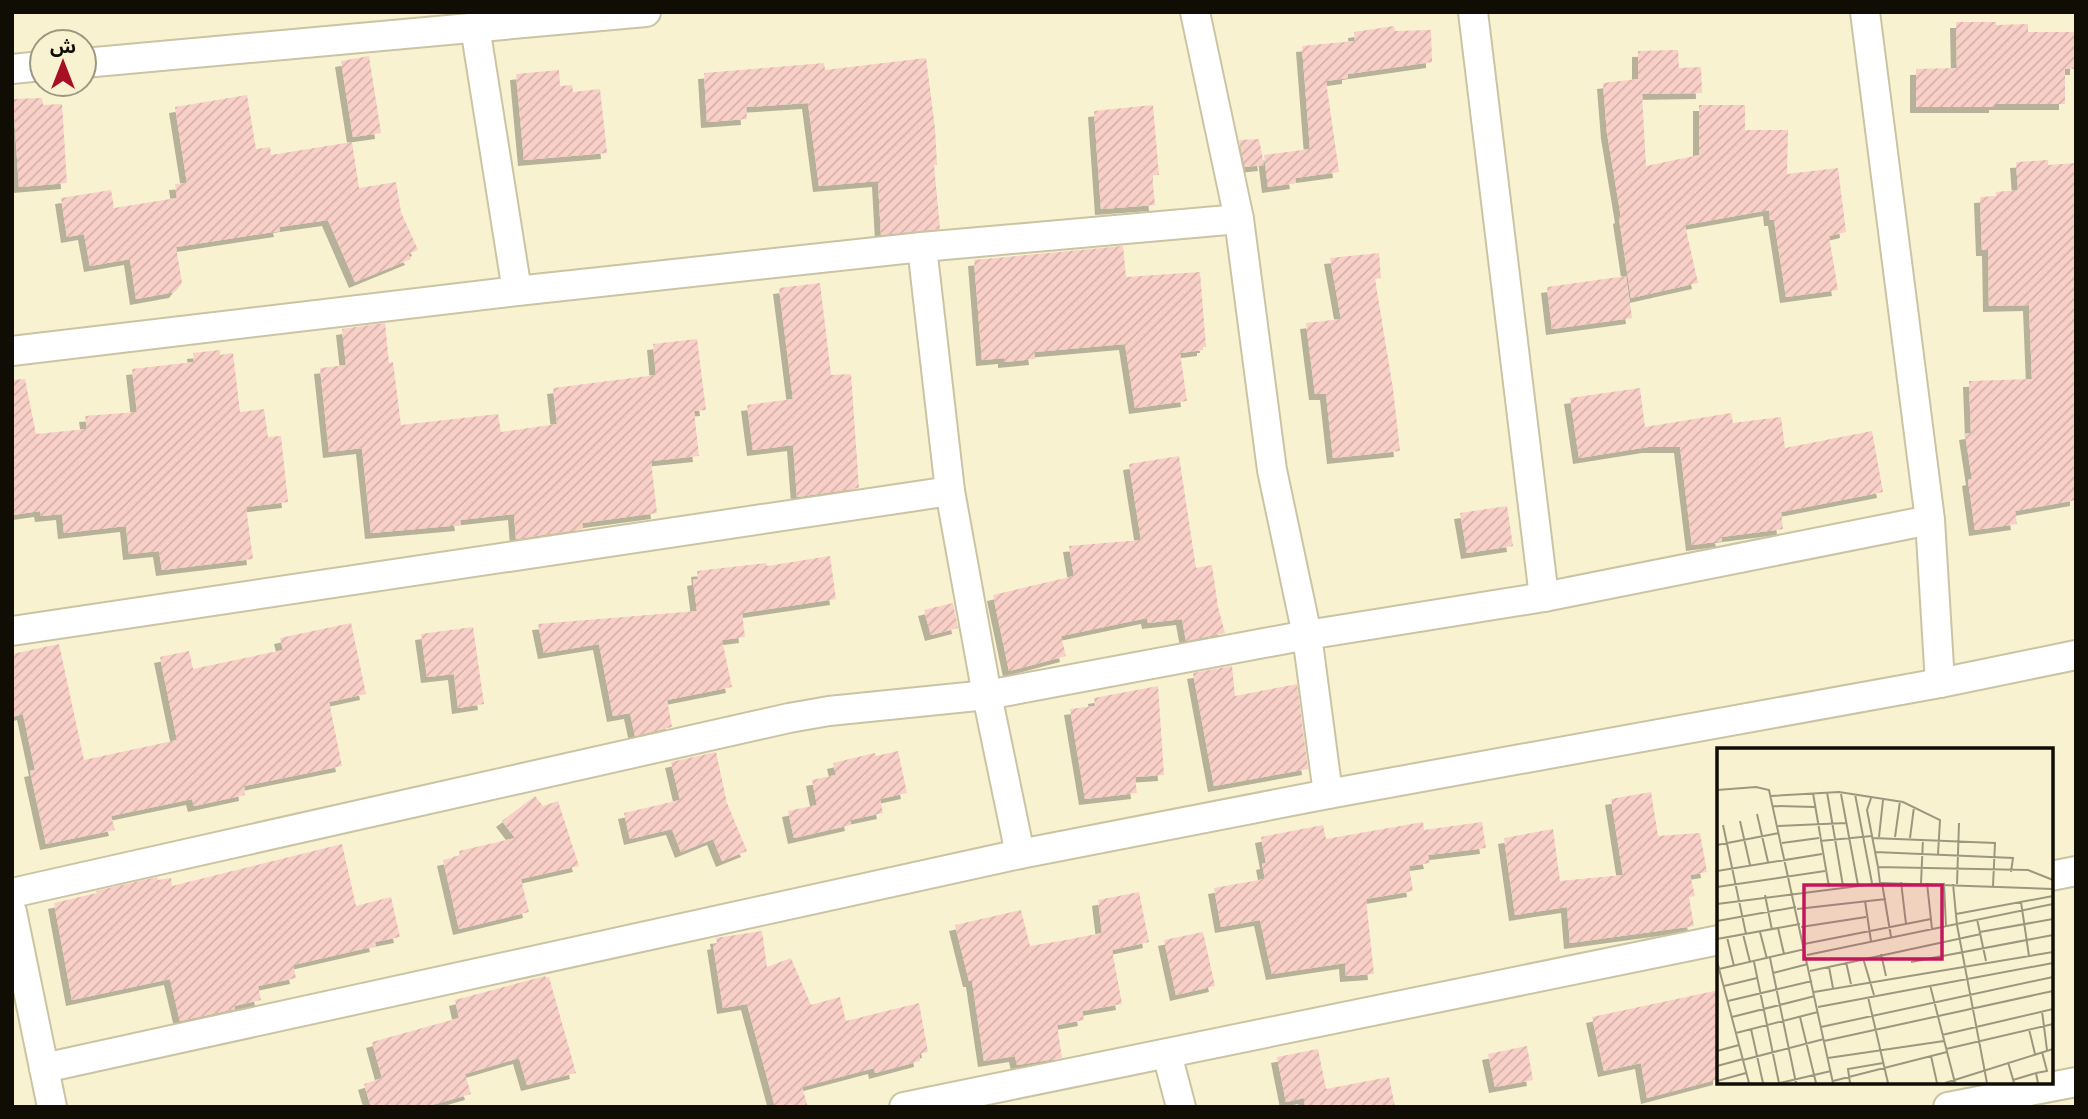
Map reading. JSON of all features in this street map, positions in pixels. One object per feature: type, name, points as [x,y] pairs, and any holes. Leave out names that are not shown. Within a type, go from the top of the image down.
[{"type":"street","points":[[98,60],[374,24],[475,27],[594,14],[646,12]]},
{"type":"street","points":[[1195,12],[1239,219],[1272,470],[1307,635],[1328,794]]},
{"type":"street","points":[[1473,12],[1544,597]]},
{"type":"street","points":[[1865,12],[1930,520],[1940,684]]},
{"type":"street","points":[[475,27],[517,291]]},
{"type":"street","points":[[12,351],[517,291],[922,247],[1239,219]]},
{"type":"street","points":[[922,247],[950,491],[987,695],[1020,854]]},
{"type":"street","points":[[12,631],[950,491]]},
{"type":"street","points":[[12,893],[745,727],[829,711],[987,695],[1307,635],[1544,597],[1930,520]]},
{"type":"street","points":[[44,1068],[1020,854],[1328,794],[1940,684],[2076,655]]},
{"type":"street","points":[[2053,876],[2076,871]]},
{"type":"street","points":[[12,912],[18,975],[52,1107]]},
{"type":"street","points":[[904,1107],[1717,940]]},
{"type":"street","points":[[1167,1054],[1181,1107]]},
{"type":"street","points":[[1948,1107],[2076,1082]]},
{"type":"building","points":[[1956,22],[2028,24],[2028,32],[2076,32],[2076,69],[2065,69],[2065,104],[1916,107],[1916,69],[1957,68]]},
{"type":"building","points":[[1394,26],[1395,31],[1431,30],[1432,62],[1348,74],[1348,78],[1326,81],[1339,172],[1295,178],[1296,183],[1268,187],[1264,155],[1310,149],[1302,46],[1355,41],[1354,32]]},
{"type":"building","points":[[1678,50],[1679,68],[1701,67],[1702,93],[1642,94],[1646,166],[1699,155],[1699,105],[1745,105],[1745,130],[1788,130],[1787,174],[1838,168],[1846,232],[1829,236],[1838,290],[1786,297],[1774,220],[1770,220],[1769,210],[1685,225],[1698,283],[1631,298],[1607,133],[1603,83],[1638,79],[1638,51]]},
{"type":"building","points":[[369,56],[381,133],[353,137],[341,61]]},
{"type":"building","points":[[926,58],[935,128],[937,165],[934,165],[940,229],[881,235],[878,181],[819,186],[808,103],[746,107],[747,119],[707,122],[704,73],[824,63],[825,70]]},
{"type":"building","points":[[559,70],[560,86],[572,85],[573,92],[600,89],[607,153],[524,160],[516,74]]},
{"type":"building","points":[[247,95],[256,149],[270,147],[271,155],[352,142],[359,188],[396,182],[401,212],[418,250],[408,254],[411,259],[355,282],[328,220],[279,227],[280,231],[176,247],[182,283],[175,292],[136,299],[130,259],[90,266],[84,234],[67,237],[61,198],[111,190],[114,208],[177,198],[175,184],[187,183],[175,107]]},
{"type":"building","points":[[42,98],[43,105],[62,104],[67,183],[19,187],[13,99]]},
{"type":"building","points":[[1153,105],[1159,175],[1152,175],[1155,205],[1101,209],[1094,111]]},
{"type":"building","points":[[1259,139],[1264,165],[1245,167],[1239,140]]},
{"type":"building","points":[[2048,160],[2048,165],[2076,163],[2076,500],[2015,511],[2017,524],[1975,530],[1968,480],[1972,479],[1965,434],[1971,433],[1969,381],[2032,379],[2029,305],[1989,306],[1988,250],[1982,250],[1980,197],[2018,190],[2016,162]]},
{"type":"building","points":[[1123,246],[1126,277],[1200,272],[1206,347],[1203,347],[1203,350],[1180,353],[1187,401],[1135,408],[1125,344],[1034,352],[1035,359],[1004,362],[1004,358],[982,360],[974,260]]},
{"type":"building","points":[[1379,253],[1381,278],[1375,279],[1400,451],[1333,458],[1326,394],[1315,394],[1306,323],[1341,319],[1330,258]]},
{"type":"building","points":[[1626,276],[1632,318],[1552,329],[1547,287]]},
{"type":"building","points":[[820,283],[831,375],[851,374],[859,488],[797,497],[793,445],[753,450],[747,405],[793,399],[779,288]]},
{"type":"building","points":[[385,323],[389,363],[393,362],[401,425],[498,414],[501,432],[557,424],[553,388],[656,375],[653,344],[697,339],[706,410],[694,411],[699,456],[651,461],[657,513],[582,523],[583,529],[516,539],[514,514],[460,520],[461,525],[371,533],[362,448],[329,452],[320,368],[346,365],[342,329]]},
{"type":"building","points":[[220,350],[220,355],[233,353],[240,412],[264,409],[268,437],[281,436],[288,502],[246,507],[253,559],[162,570],[159,551],[129,554],[126,526],[64,533],[62,514],[41,516],[40,511],[12,515],[12,380],[25,379],[36,434],[87,429],[85,416],[137,412],[132,369],[194,362],[193,353]]},
{"type":"building","points":[[1640,388],[1645,427],[1731,413],[1733,423],[1781,417],[1785,448],[1872,431],[1883,492],[1781,512],[1783,529],[1721,537],[1722,541],[1692,545],[1680,447],[1648,447],[1579,458],[1570,398]]},
{"type":"building","points":[[1179,456],[1196,568],[1212,565],[1225,633],[1186,641],[1182,619],[1148,623],[1147,618],[1061,636],[1066,656],[1009,671],[993,595],[1074,576],[1069,546],[1141,540],[1129,464]]},
{"type":"building","points":[[1507,506],[1513,546],[1467,553],[1460,513]]},
{"type":"building","points":[[830,556],[836,599],[742,613],[745,637],[722,640],[732,687],[667,700],[672,727],[635,736],[630,713],[613,716],[599,644],[544,653],[538,624],[697,611],[693,580],[698,579],[697,571],[766,563],[767,566]]},
{"type":"building","points":[[953,603],[958,628],[931,635],[924,610]]},
{"type":"building","points":[[351,623],[366,694],[329,702],[342,766],[244,786],[245,795],[194,806],[192,799],[111,816],[115,830],[46,844],[30,771],[35,770],[23,714],[12,717],[12,654],[59,644],[84,760],[177,740],[160,657],[189,651],[193,669],[283,650],[280,638]]},
{"type":"building","points":[[473,627],[484,704],[458,708],[454,674],[427,677],[421,634]]},
{"type":"building","points":[[1232,666],[1235,696],[1297,684],[1308,769],[1214,786],[1193,673]]},
{"type":"building","points":[[1158,686],[1164,775],[1135,777],[1137,793],[1085,799],[1070,709],[1095,706],[1094,698]]},
{"type":"building","points":[[898,751],[907,793],[880,799],[883,813],[850,820],[851,825],[794,838],[788,811],[817,805],[812,780],[836,775],[833,763],[875,753],[876,756]]},
{"type":"building","points":[[716,752],[727,803],[747,851],[722,861],[713,839],[681,852],[672,829],[630,839],[624,813],[680,800],[671,762]]},
{"type":"building","points":[[1651,792],[1658,836],[1700,833],[1707,872],[1690,875],[1695,896],[1689,897],[1694,926],[1570,943],[1567,907],[1515,915],[1504,838],[1553,829],[1560,881],[1623,875],[1611,799]]},
{"type":"building","points":[[535,796],[543,806],[558,801],[579,866],[521,879],[529,912],[459,929],[443,860],[460,856],[459,851],[515,838],[502,821]]},
{"type":"building","points":[[1423,822],[1424,830],[1482,822],[1486,848],[1428,855],[1430,863],[1409,866],[1413,891],[1366,899],[1374,974],[1346,976],[1345,963],[1272,974],[1260,920],[1221,927],[1214,888],[1265,879],[1262,864],[1266,863],[1261,837],[1323,825],[1326,839]]},
{"type":"building","points":[[342,844],[356,906],[391,897],[400,937],[375,942],[376,946],[293,965],[296,978],[258,986],[261,1000],[234,1006],[235,1009],[180,1021],[170,979],[72,1000],[54,903],[157,877],[158,880],[171,878],[172,886]]},
{"type":"building","points":[[1139,892],[1149,942],[1112,950],[1122,1004],[1082,1011],[1084,1020],[1057,1025],[1062,1058],[1017,1065],[1015,1056],[984,1061],[972,981],[969,981],[955,925],[1021,910],[1030,946],[1066,940],[1102,933],[1098,900]]},
{"type":"building","points":[[762,931],[767,967],[791,958],[811,1005],[840,997],[846,1021],[919,1003],[928,1052],[919,1054],[920,1061],[875,1073],[874,1068],[802,1087],[808,1107],[775,1107],[747,1004],[723,1008],[713,944],[717,943],[716,938]]},
{"type":"building","points":[[1203,932],[1215,986],[1176,995],[1164,940]]},
{"type":"building","points":[[549,977],[576,1073],[527,1085],[519,1058],[465,1074],[471,1094],[425,1107],[371,1107],[364,1084],[382,1078],[372,1042],[459,1018],[455,1000]]},
{"type":"building","points":[[1717,990],[1717,1080],[1647,1098],[1641,1063],[1604,1071],[1592,1017]]},
{"type":"building","points":[[1527,1046],[1533,1080],[1495,1087],[1488,1054]]},
{"type":"building","points":[[1318,1049],[1326,1089],[1389,1077],[1395,1107],[1305,1107],[1304,1098],[1286,1102],[1277,1057]]}]
